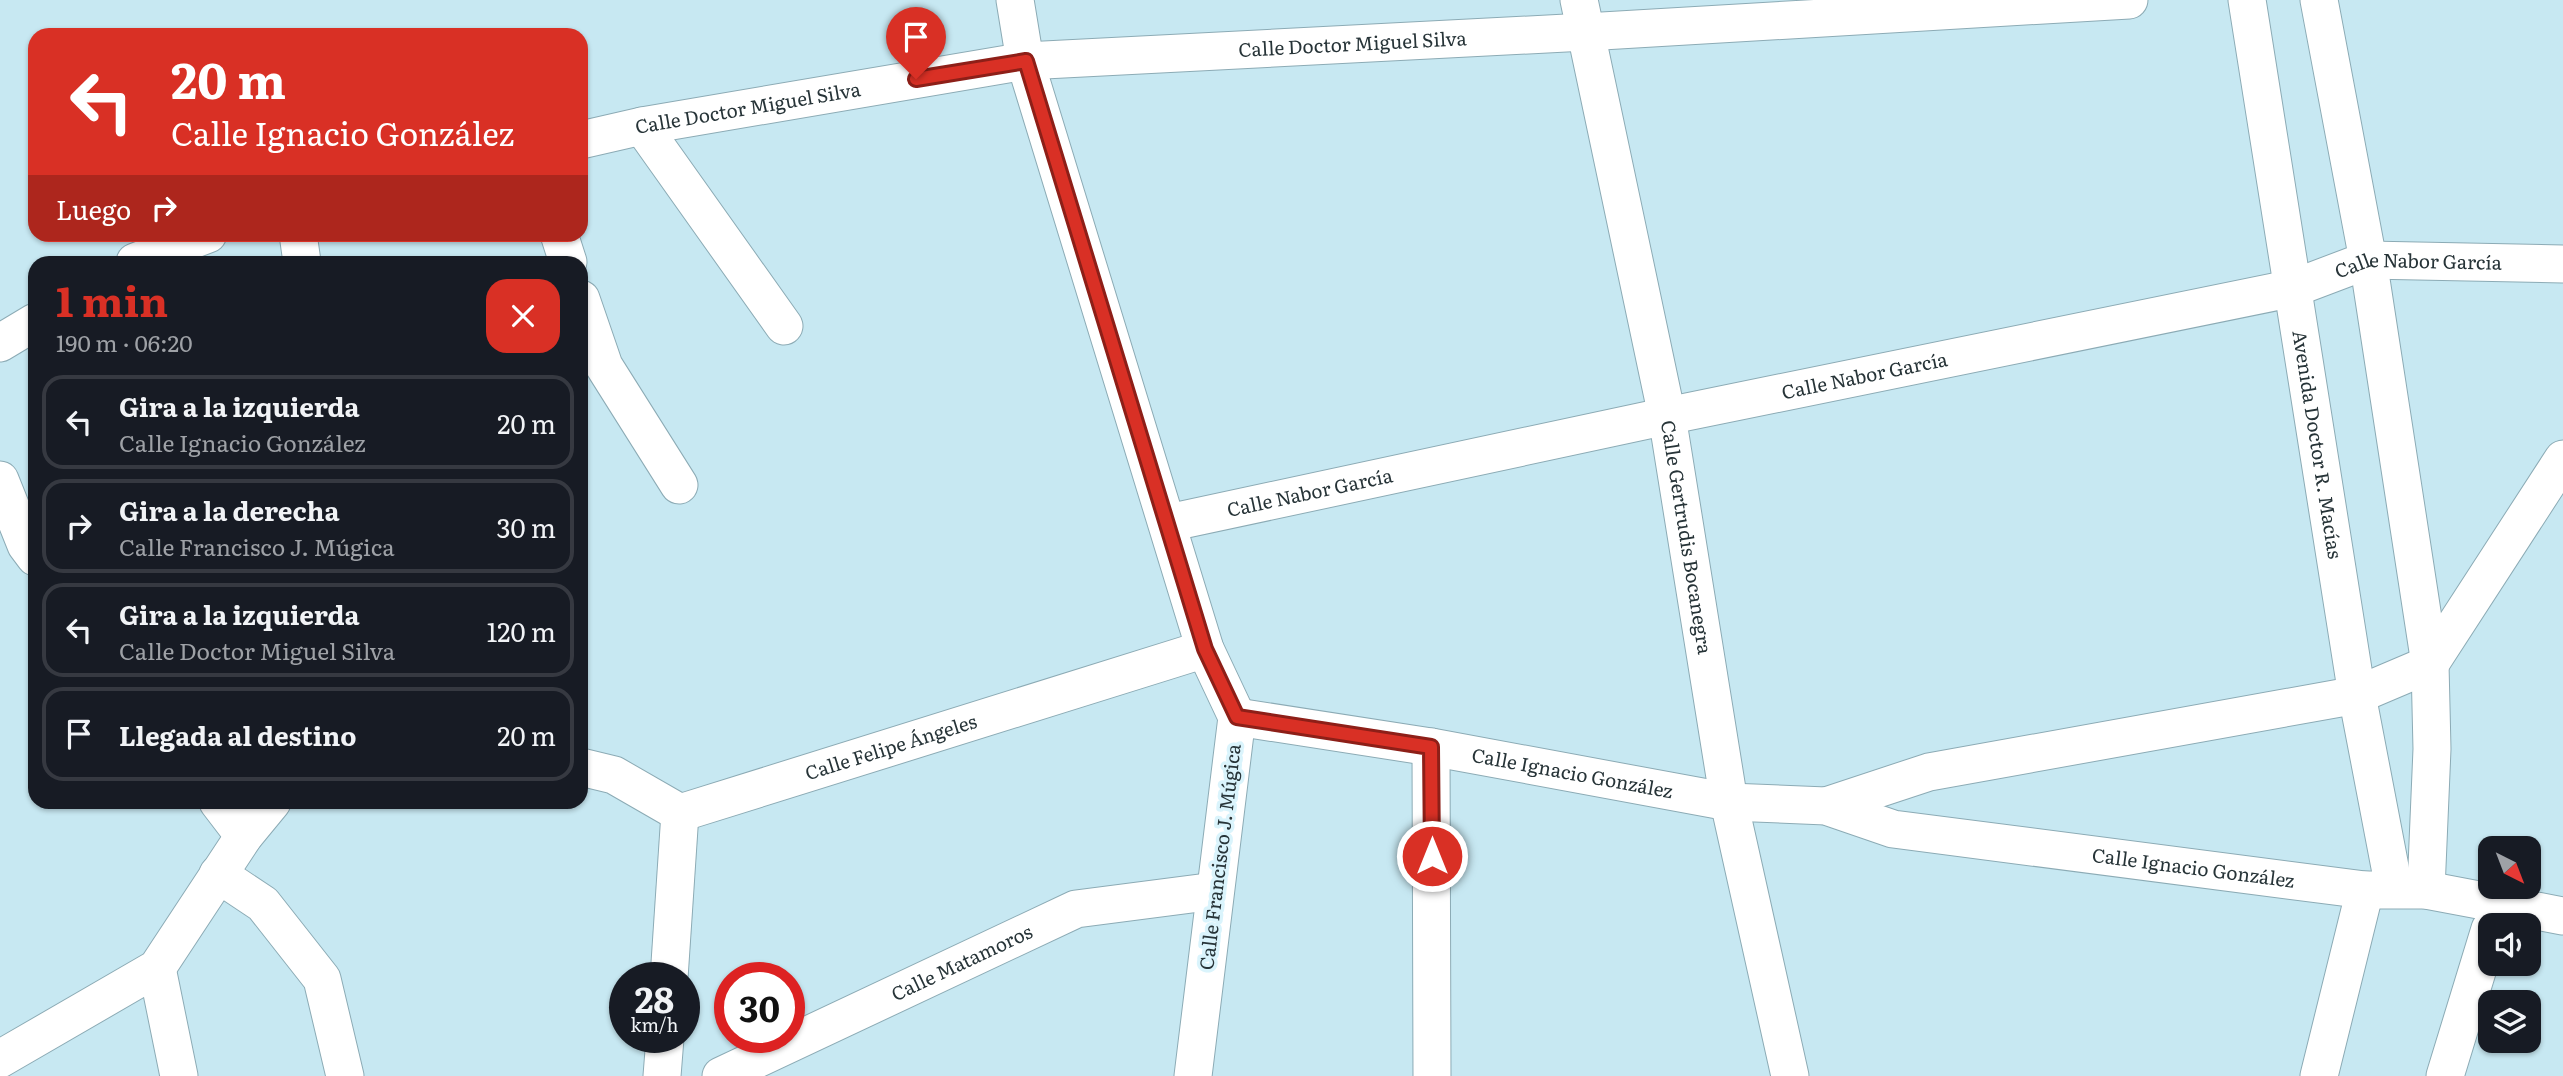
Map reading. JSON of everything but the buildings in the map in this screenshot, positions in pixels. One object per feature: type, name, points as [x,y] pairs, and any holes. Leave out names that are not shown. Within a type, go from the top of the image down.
[{"type":"street","name":"Calle Francisco J. Múgica","points":[[1015,0],[1026,61],[1205,649],[1237,717],[1193,1076]]},
{"type":"street","name":"Calle Doctor Miguel Silva","points":[[588,138],[642,126],[1026,61],[1582,16],[2129,0]]},
{"type":"street","name":"Avenida Doctor R. Macías","points":[[2247,0],[2357,695],[2395,890]]},
{"type":"street","points":[[2319,0],[2368,260],[2430,664],[2432,749],[2395,890],[2319,1076]]},
{"type":"street","name":"Calle Gertrudis Bocanegra","points":[[1582,16],[1667,415],[1729,802],[1790,1076]]},
{"type":"street","points":[[642,126],[784,326]]},
{"type":"street","points":[[151,256],[187,242]]},
{"type":"street","name":"Calle Nabor García","points":[[1168,523],[1667,415],[2294,288],[2368,260],[2563,264]]},
{"type":"street","points":[[588,319],[604,366],[679,485]]},
{"type":"street","points":[[0,343],[28,326]]},
{"type":"street","points":[[2430,664],[2563,459]]},
{"type":"street","points":[[0,480],[28,548]]},
{"type":"street","name":"Calle Felipe Ángeles","points":[[680,813],[1205,649]]},
{"type":"street","name":"Calle Ignacio González","points":[[1826,806],[1928,772],[2357,695],[2430,664]]},
{"type":"street","name":"Calle Ignacio González","points":[[1237,717],[1431,747],[1729,802],[1826,806],[1893,829],[2395,890],[2478,915]]},
{"type":"street","points":[[1431,747],[1432,1076]]},
{"type":"street","points":[[588,769],[614,775],[680,813],[670,962]]},
{"type":"street","points":[[223,809],[244,836]]},
{"type":"street","points":[[0,1059],[157,968],[244,836],[266,809]]},
{"type":"street","points":[[218,874],[263,904],[322,979],[345,1076]]},
{"type":"street","name":"Calle Matamoros","points":[[721,1076],[1076,909],[1215,891]]},
{"type":"street","name":"Calle Ignacio González","points":[[2541,917],[2563,916]]},
{"type":"street","points":[[157,968],[179,1076]]},
{"type":"street","points":[[2445,1076],[2478,969]]},
{"type":"street","points":[[662,1076],[664,1053]]},
{"type":"route","points":[[916,79],[1026,61],[1205,649],[1237,717],[1431,747],[1432,856]]}]
